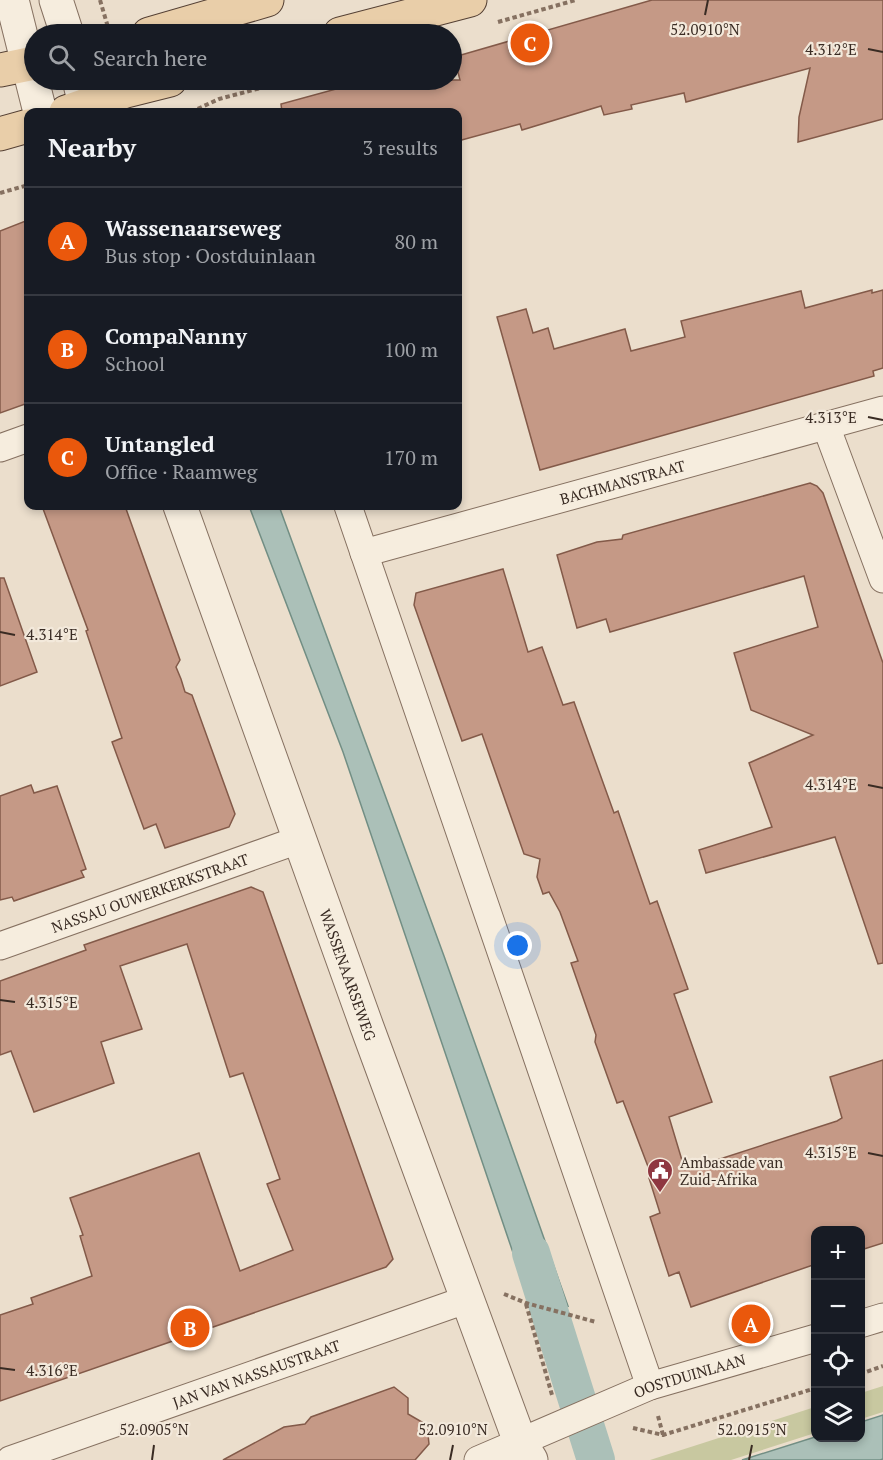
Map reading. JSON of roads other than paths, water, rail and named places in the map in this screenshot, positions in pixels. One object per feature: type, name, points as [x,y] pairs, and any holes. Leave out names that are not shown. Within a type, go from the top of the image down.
[{"type":"main road","points":[[184,24],[267,0]]},
{"type":"main road","points":[[378,24],[470,0]]},
{"type":"main road","points":[[79,102],[129,90]]},
{"type":"main road","points":[[0,134],[24,127]]},
{"type":"street","points":[[12,0],[21,66]]},
{"type":"street","points":[[56,0],[64,24]]},
{"type":"street","points":[[31,90],[38,108]]},
{"type":"street","name":"BACHMANSTRAAT","points":[[364,553],[883,410]]},
{"type":"street","points":[[826,426],[883,579]]},
{"type":"street","points":[[0,448],[24,439]]},
{"type":"street","name":"WASSENAARSEWEG","points":[[181,510],[523,1454]]},
{"type":"street","points":[[349,510],[650,1386]]},
{"type":"street","name":"NASSAU OUWERKERKSTRAAT","points":[[0,946],[301,839]]},
{"type":"street","name":"JAN VAN NASSAUSTRAAT","points":[[10,1460],[468,1299]]},
{"type":"street","points":[[865,1323],[883,1317]]},
{"type":"street","name":"OOSTDUINLAAN","points":[[478,1460],[523,1454],[563,1423],[650,1386],[811,1339]]},
{"type":"waterway","points":[[531,1253],[596,1460]]},
{"type":"place","name":"Untangled","points":[[530,43]]},
{"type":"place","name":"Ambassade van Zuid-Afrika","points":[[660,1194]]},
{"type":"place","name":"Wassenaarseweg","points":[[751,1324]]},
{"type":"place","name":"CompaNanny","points":[[190,1328]]}]
